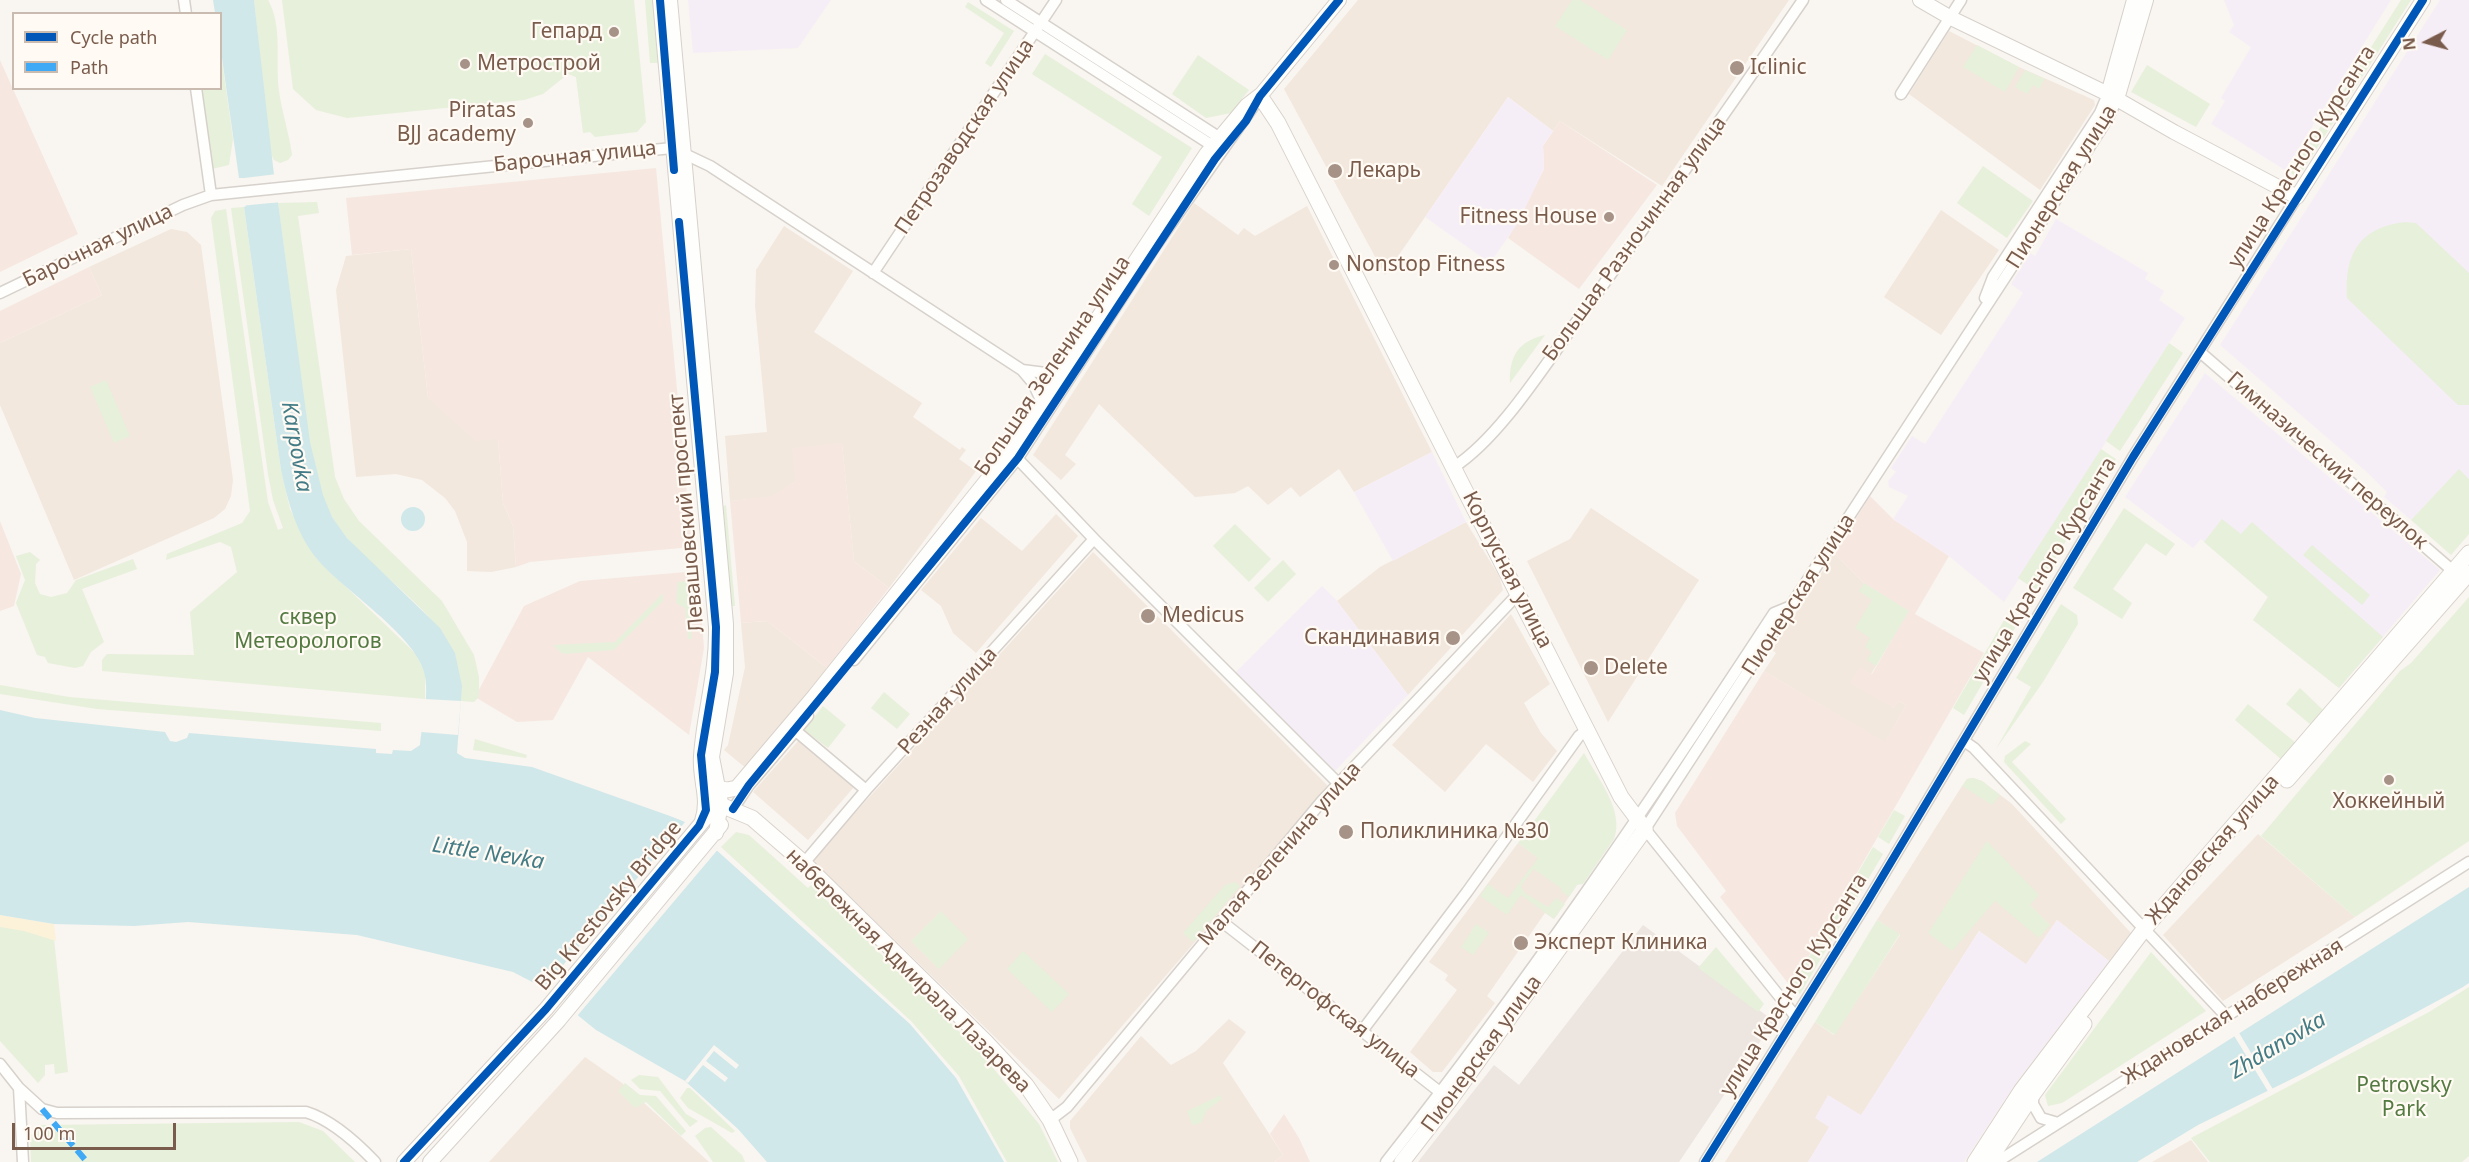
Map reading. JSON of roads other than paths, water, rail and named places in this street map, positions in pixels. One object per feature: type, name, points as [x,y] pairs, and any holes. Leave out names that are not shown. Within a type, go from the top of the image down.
[{"type":"main road","name":"Большая Зеленина улица","points":[[722,796],[793,728],[1014,455],[1042,402],[1216,142],[1247,106],[1260,96]]},
{"type":"main road","name":"Корпусная улица","points":[[1260,96],[1278,123],[1621,796],[1642,824]]},
{"type":"main road","name":"Ждановская улица","points":[[1975,1162],[2021,1091],[2148,931],[2469,553]]},
{"type":"main road","name":"Ждановская улица","points":[[1988,1162],[2148,931],[2469,573]]},
{"type":"main road","name":"набережная Адмирала Лазарева","points":[[722,796],[752,818],[804,863],[986,1042],[1026,1085],[1050,1120],[1070,1162]]},
{"type":"main road","name":"Пионерская улица","points":[[1402,1162],[1445,1096],[1642,824]]},
{"type":"street","name":"Левашовский проспект","points":[[660,0],[678,150],[726,624],[726,673],[712,757],[722,796],[700,823]]},
{"type":"street","name":"Левашовский проспект","points":[[670,0],[678,150]]},
{"type":"street","points":[[986,0],[1038,27],[1216,142]]},
{"type":"street","points":[[1006,0],[1038,27]]},
{"type":"street","name":"Петрозаводская улица","points":[[873,273],[1056,0]]},
{"type":"street","name":"Большая Зеленина улица","points":[[1014,455],[1215,159],[1246,121],[1260,96],[1339,0]]},
{"type":"street","name":"Большая Разночинная улица","points":[[1454,467],[1479,449],[1590,304],[1673,189],[1803,0]]},
{"type":"street","points":[[1920,0],[1951,18],[2112,97],[2297,197]]},
{"type":"street","points":[[1902,94],[1961,0]]},
{"type":"street","name":"Пионерская улица","points":[[1642,824],[1791,605],[2108,118],[2134,0]]},
{"type":"street","name":"Пионерская улица","points":[[1970,332],[1974,315],[1990,291],[1993,277],[2112,97],[2146,0]]},
{"type":"street","name":"улица Красного Курсанта","points":[[1705,1162],[1964,741],[2133,457],[2423,0]]},
{"type":"street","points":[[195,90],[211,195]]},
{"type":"street","name":"Барочная улица","points":[[0,293],[183,205],[211,195],[678,150],[710,166],[1022,370],[1033,383],[1042,402]]},
{"type":"street","name":"Гимназический переулок","points":[[2200,352],[2453,571]]},
{"type":"street","name":"Барочная улица","points":[[1022,370],[1061,375]]},
{"type":"street","points":[[1014,455],[1094,539],[1338,783]]},
{"type":"street","name":"Резная улица","points":[[804,863],[866,790],[1094,539]]},
{"type":"street","name":"Малая Зеленина улица","points":[[1050,1120],[1067,1107],[1338,783],[1518,594]]},
{"type":"street","name":"Пионерская улица","points":[[1642,824],[1773,613],[1791,605]]},
{"type":"street","points":[[793,728],[866,790]]},
{"type":"street","points":[[1362,1031],[1467,892],[1579,736],[1587,730]]},
{"type":"street","points":[[1964,741],[1974,748],[2226,1016]]},
{"type":"street","name":"Big Krestovsky Bridge","points":[[430,1162],[559,1020],[714,835],[722,796]]},
{"type":"street","name":"Big Krestovsky Bridge","points":[[404,1162],[546,1009],[700,823]]},
{"type":"street","name":"Корпусная улица","points":[[1642,824],[1796,1017]]},
{"type":"street","name":"Ждановская набережная","points":[[1997,1162],[2469,862]]},
{"type":"street","name":"Петергофская улица","points":[[1221,921],[1445,1096]]},
{"type":"street","points":[[0,1064],[19,1088],[42,1109],[57,1113],[306,1112],[319,1116],[333,1125],[375,1162]]},
{"type":"street","points":[[19,1088],[23,1162]]},
{"type":"street","points":[[2033,1094],[2033,1104],[2041,1118],[2058,1123]]},
{"type":"street","name":"Пионерская улица","points":[[1386,1162],[1445,1096]]},
{"type":"water","name":"Little Nevka","points":[[213,0],[254,0],[274,175],[266,176],[270,203],[278,202],[310,442],[323,495],[332,517],[347,538],[440,628],[455,653],[462,686],[457,753],[465,758],[532,767],[684,821],[910,1024],[956,1078],[1004,1162],[767,1162],[738,1129],[685,1081],[596,1030],[544,988],[513,972],[357,935],[188,922],[134,926],[54,924],[0,915],[0,710],[35,718],[165,732],[170,741],[176,742],[187,738],[189,733],[376,749],[376,753],[392,754],[393,750],[411,751],[420,745],[426,681],[418,658],[393,628],[317,559],[298,528],[287,494],[281,470],[244,207],[246,206],[243,178],[239,178],[222,58],[222,12],[215,12]]},
{"type":"water","points":[[413,507],[422,510],[425,519],[422,528],[413,531],[404,528],[401,519],[404,510]]},
{"type":"water","name":"Zhdanovka","points":[[2469,887],[2469,983],[2463,987],[2300,1075],[2198,1125],[2137,1162],[2037,1162]]},
{"type":"place","name":"Гепард","points":[[614,32]]},
{"type":"place","name":"Метрострой","points":[[465,64]]},
{"type":"place","name":"Iclinic","points":[[1737,68]]},
{"type":"place","name":"Piratas BJJ academy","points":[[528,123]]},
{"type":"place","name":"Лекарь","points":[[1335,171]]},
{"type":"place","name":"Fitness House","points":[[1609,217]]},
{"type":"place","name":"Nonstop Fitness","points":[[1334,265]]},
{"type":"place","name":"Medicus","points":[[1148,616]]},
{"type":"place","name":"Скандинавия","points":[[1453,638]]},
{"type":"place","name":"Delete","points":[[1591,668]]},
{"type":"place","name":"Хоккейный","points":[[2389,780]]},
{"type":"place","name":"Поликлиника №30","points":[[1346,832]]},
{"type":"place","name":"Эксперт Клиника","points":[[1521,943]]},
{"type":"water label","name":"Karpovka","points":[[296,447]]},
{"type":"park label","name":"сквер Метеорологов","points":[[308,630]]},
{"type":"park label","name":"Petrovsky Park","points":[[2404,1098]]}]
